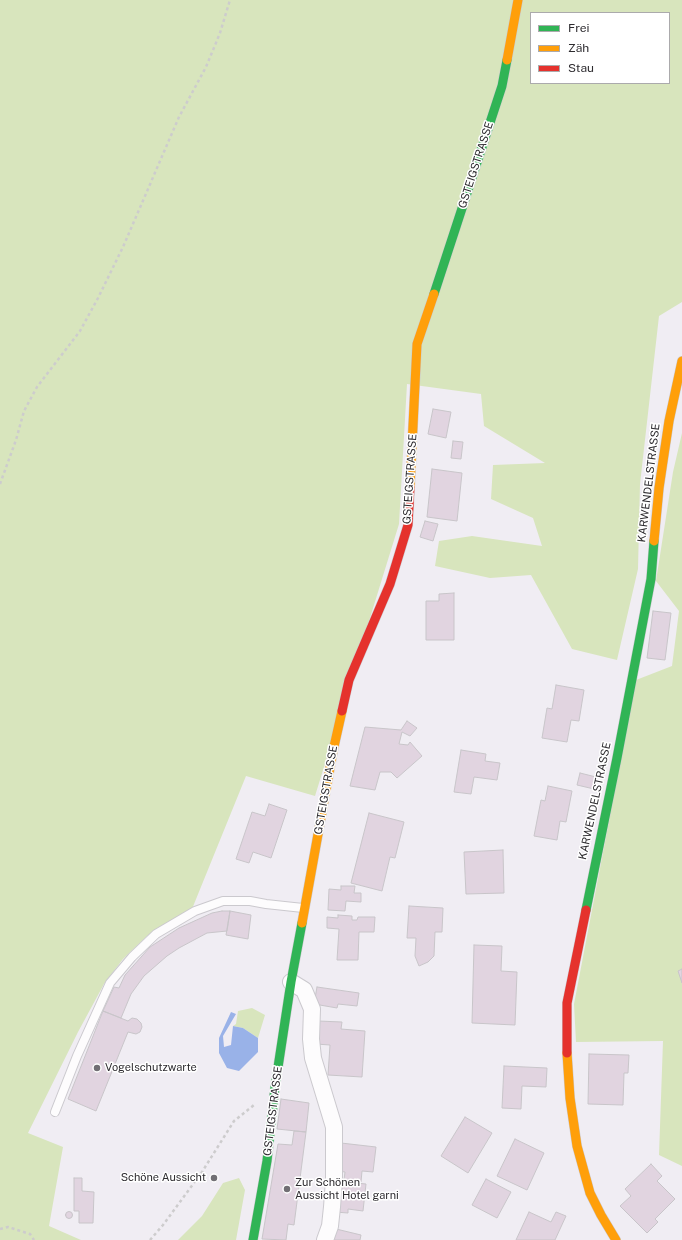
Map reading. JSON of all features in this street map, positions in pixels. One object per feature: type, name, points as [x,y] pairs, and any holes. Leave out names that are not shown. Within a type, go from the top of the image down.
[{"type":"street","name":"GSTEIGSTRASSE","points":[[253,1240],[267,1161],[275,1087],[291,982],[333,751],[349,680],[390,584],[408,525],[414,380],[417,344],[502,86],[518,0]]},
{"type":"street","name":"KARWENDELSTRASSE","points":[[616,1240],[590,1193],[577,1146],[569,1091],[567,1057],[567,1003],[617,758],[651,579],[659,488],[668,421],[682,361]]},
{"type":"street","points":[[291,982],[304,990],[312,1009],[311,1039],[313,1058],[334,1127],[334,1180],[332,1208],[330,1226],[325,1240]]},
{"type":"lane","points":[[54,1112],[80,1049],[110,983],[132,957],[156,934],[195,911],[222,901],[250,901],[304,908]]},
{"type":"path","points":[[0,484],[16,440],[24,411],[37,387],[80,331],[107,279],[123,247],[179,117],[206,67],[220,33],[230,0]]},
{"type":"path","points":[[150,1240],[163,1225],[202,1172],[234,1121],[275,1087]]},
{"type":"path","points":[[0,1229],[8,1227],[30,1234],[34,1240]]},
{"type":"green space","points":[[0,0],[682,0],[682,302],[659,316],[640,484],[638,569],[617,660],[572,649],[531,575],[490,578],[435,566],[439,541],[472,536],[542,546],[533,518],[491,499],[493,465],[545,463],[484,426],[481,394],[407,384],[399,524],[315,796],[246,776],[192,909],[147,936],[123,959],[104,984],[78,1032],[28,1133],[63,1147],[49,1226],[81,1240],[0,1240]]},
{"type":"green space","points":[[682,433],[682,1166],[659,1155],[663,1041],[576,1042],[574,1004],[636,680],[672,666],[679,611],[656,581],[673,472]]},
{"type":"green space","points":[[252,1008],[265,1015],[258,1038],[243,1028],[233,1026],[236,1024],[238,1011]]},
{"type":"green space","points":[[239,1178],[245,1190],[236,1240],[178,1240],[202,1216],[223,1183]]},
{"type":"water","points":[[231,1012],[236,1014],[223,1036],[224,1047],[231,1045],[233,1026],[243,1028],[258,1038],[258,1052],[239,1071],[227,1068],[219,1053],[219,1038]]},
{"type":"building","points":[[433,409],[451,412],[446,438],[428,434]]},
{"type":"building","points":[[453,441],[463,442],[461,459],[451,458]]},
{"type":"building","points":[[432,469],[462,473],[457,521],[427,517]]},
{"type":"building","points":[[425,521],[438,524],[433,541],[420,537]]},
{"type":"building","points":[[454,593],[454,640],[426,640],[426,601],[439,601],[439,594]]},
{"type":"building","points":[[653,611],[671,613],[665,660],[647,658]]},
{"type":"building","points":[[556,685],[584,690],[579,721],[571,720],[567,742],[542,738],[547,708],[552,709]]},
{"type":"building","points":[[407,721],[417,728],[410,736],[402,732],[399,744],[408,745],[410,742],[422,756],[397,778],[391,772],[380,772],[375,790],[350,786],[365,727],[401,730]]},
{"type":"building","points":[[461,750],[486,754],[485,761],[500,763],[497,780],[474,777],[471,794],[454,792]]},
{"type":"building","points":[[580,773],[596,777],[594,789],[577,785]]},
{"type":"building","points":[[548,786],[572,791],[566,822],[560,821],[557,840],[534,836],[541,800],[545,801]]},
{"type":"building","points":[[269,804],[287,810],[271,858],[253,852],[249,863],[236,859],[252,812],[265,816]]},
{"type":"building","points":[[369,813],[404,822],[395,858],[390,857],[382,891],[351,883]]},
{"type":"building","points":[[503,850],[504,893],[466,894],[464,852]]},
{"type":"building","points":[[341,886],[355,886],[354,893],[361,893],[361,902],[346,901],[345,911],[328,910],[329,889],[341,890]]},
{"type":"building","points":[[409,906],[443,908],[442,932],[435,932],[434,956],[428,962],[419,966],[415,956],[416,938],[407,938]]},
{"type":"building","points":[[230,911],[227,931],[207,933],[167,956],[144,976],[131,994],[121,1018],[103,1011],[114,987],[119,988],[125,975],[150,947],[179,928],[212,913]]},
{"type":"building","points":[[230,911],[251,915],[248,939],[226,935]]},
{"type":"building","points":[[338,915],[352,916],[352,920],[357,920],[358,917],[375,917],[374,932],[359,932],[358,960],[337,960],[339,929],[327,928],[327,917],[338,918]]},
{"type":"building","points":[[474,945],[502,946],[501,971],[517,972],[515,1025],[472,1023]]},
{"type":"building","points":[[682,969],[682,983],[678,971]]},
{"type":"building","points":[[317,987],[359,993],[357,1006],[338,1004],[337,1008],[314,1004]]},
{"type":"building","name":"Vogelschutzwarte","points":[[103,1011],[128,1021],[132,1018],[137,1019],[141,1023],[142,1027],[140,1032],[136,1034],[128,1032],[96,1111],[68,1099]]},
{"type":"building","points":[[318,1021],[342,1022],[341,1029],[365,1031],[362,1077],[328,1075],[330,1045],[316,1044]]},
{"type":"building","points":[[589,1054],[629,1055],[628,1073],[624,1073],[623,1105],[588,1104]]},
{"type":"building","points":[[504,1066],[547,1068],[546,1087],[522,1086],[521,1109],[502,1108]]},
{"type":"building","points":[[281,1099],[309,1103],[306,1132],[277,1129]]},
{"type":"building","points":[[465,1117],[492,1133],[468,1173],[441,1156]]},
{"type":"building","points":[[294,1131],[306,1132],[294,1225],[288,1224],[286,1240],[262,1239],[278,1144],[292,1145]]},
{"type":"building","points":[[515,1139],[544,1153],[527,1190],[497,1176]]},
{"type":"building","points":[[341,1143],[376,1147],[373,1172],[362,1171],[361,1182],[344,1180],[345,1172],[338,1171]]},
{"type":"building","points":[[651,1164],[662,1176],[657,1181],[675,1199],[655,1219],[658,1222],[647,1233],[620,1206],[631,1196],[625,1189]]},
{"type":"building","points":[[74,1178],[82,1178],[82,1191],[94,1192],[93,1223],[79,1223],[79,1211],[74,1211]]},
{"type":"building","points":[[486,1179],[511,1192],[497,1218],[472,1205]]},
{"type":"building","points":[[338,1181],[366,1184],[363,1211],[348,1209],[348,1213],[335,1212]]},
{"type":"building","points":[[69,1211],[72,1212],[72,1218],[69,1219],[66,1218],[65,1215],[66,1212]]},
{"type":"building","points":[[529,1212],[551,1222],[556,1212],[566,1216],[555,1240],[516,1240]]},
{"type":"building","points":[[332,1228],[361,1235],[360,1240],[328,1240]]},
{"type":"traffic: fast","points":[[434,294],[502,86],[507,60]]},
{"type":"traffic: fast","points":[[586,910],[651,579],[654,541]]},
{"type":"traffic: fast","points":[[253,1240],[267,1161],[275,1087],[291,982],[302,923]]},
{"type":"traffic: slow","points":[[507,60],[518,0]]},
{"type":"traffic: slow","points":[[410,487],[417,344],[434,294]]},
{"type":"traffic: slow","points":[[654,541],[659,488],[669,421],[682,361]]},
{"type":"traffic: slow","points":[[302,923],[333,751],[342,711]]},
{"type":"traffic: slow","points":[[567,1053],[570,1098],[577,1146],[590,1193],[616,1240]]},
{"type":"traffic: jam","points":[[342,711],[349,680],[390,584],[408,525],[410,487]]},
{"type":"traffic: jam","points":[[567,1053],[567,1003],[586,910]]},
{"type":"place","name":"Vogelschutzwarte","points":[[97,1068]]},
{"type":"place","name":"Schöne Aussicht","points":[[214,1178]]},
{"type":"place","name":"Zur Schönen Aussicht Hotel garni","points":[[287,1189]]}]
